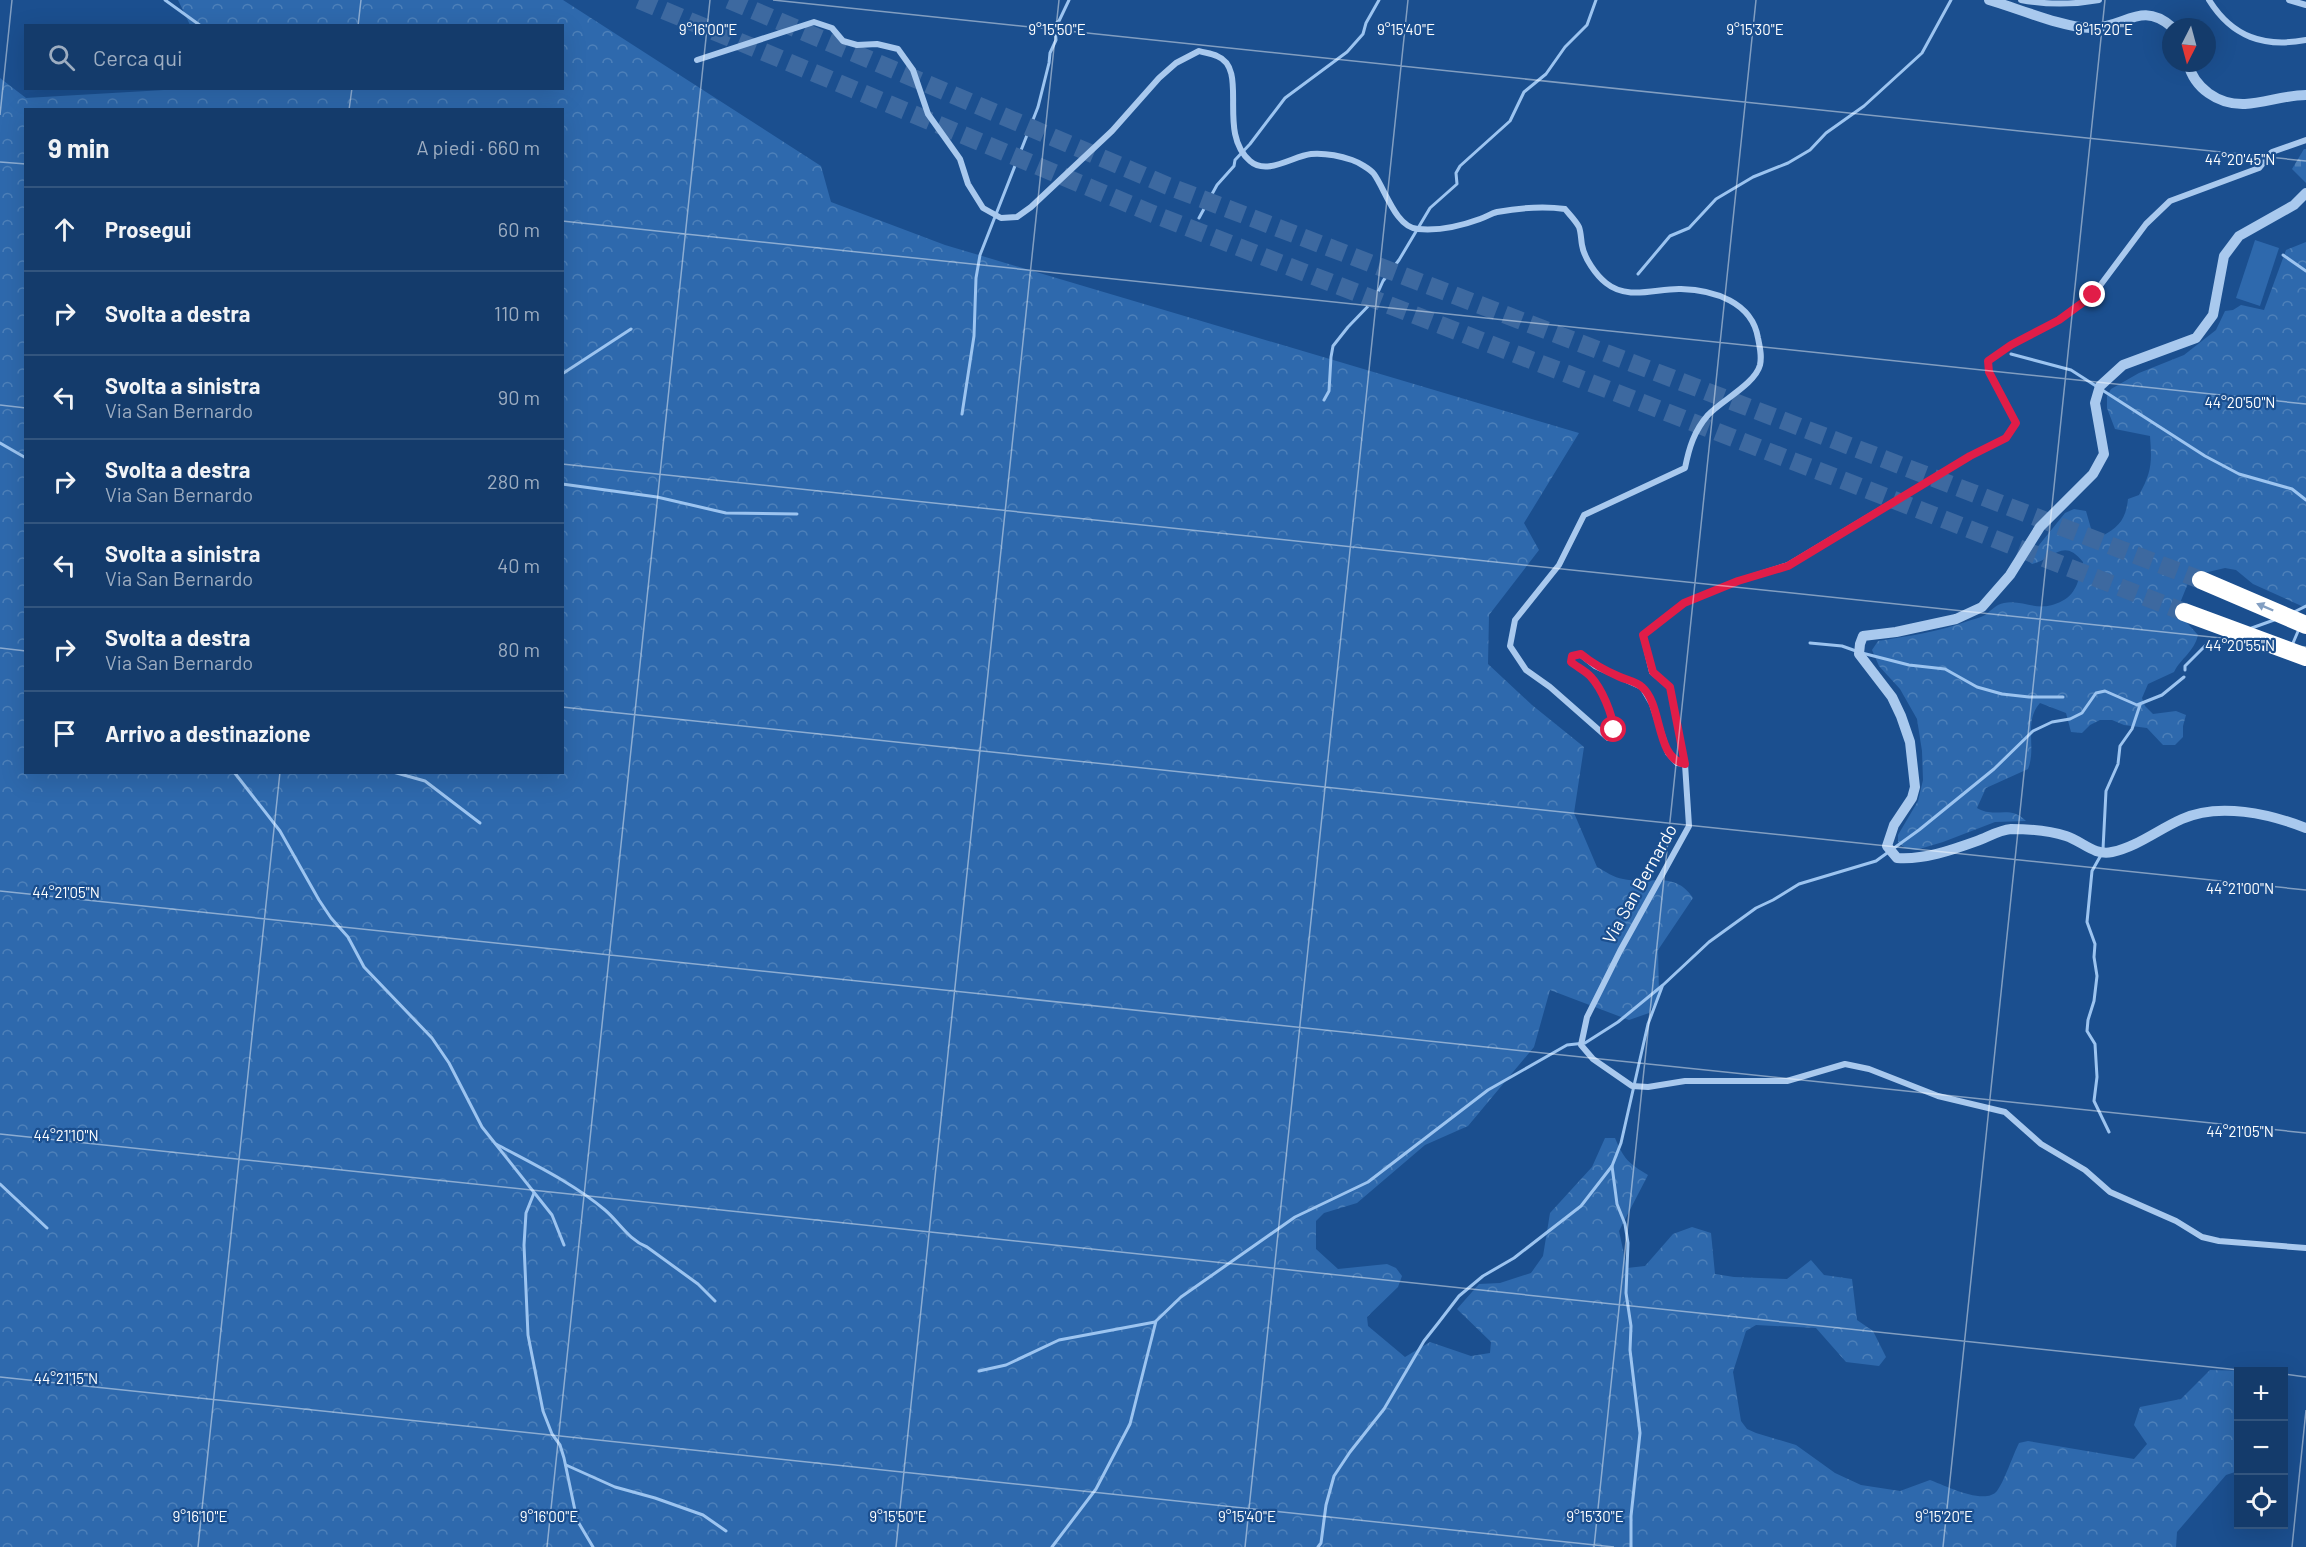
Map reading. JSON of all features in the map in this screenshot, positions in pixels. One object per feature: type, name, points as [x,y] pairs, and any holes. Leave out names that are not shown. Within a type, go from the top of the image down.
[{"type":"highway","points":[[2201,580],[2306,625]]},
{"type":"highway","points":[[2184,612],[2306,657]]},
{"type":"street","points":[[1989,0],[2060,22],[2092,28],[2148,12],[2163,18]]},
{"type":"street","points":[[2021,0],[2047,4],[2079,4],[2099,0]]},
{"type":"street","points":[[2209,0],[2234,30],[2253,40],[2279,42],[2306,40]]},
{"type":"street","points":[[2289,0],[2306,5]]},
{"type":"street","points":[[698,60],[814,22],[832,28],[843,41],[857,45],[877,44],[898,49],[913,70],[928,114],[960,159],[968,184],[983,208],[1000,218],[1017,217],[1031,207],[1112,131],[1159,78],[1176,63],[1199,51],[1219,56],[1231,68],[1234,86],[1233,130],[1240,150],[1252,164],[1269,167],[1310,154],[1353,160],[1373,172],[1401,219],[1414,229],[1436,230],[1479,219],[1496,212],[1548,207],[1565,209],[1579,227],[1582,249],[1592,267],[1606,284],[1626,293],[1679,289],[1702,291],[1736,303],[1747,311],[1756,325],[1761,354],[1759,368],[1752,379],[1724,400],[1708,416],[1692,438],[1685,468],[1584,515],[1559,565],[1515,620],[1510,646],[1526,670],[1551,687],[1608,738],[1614,736],[1613,721],[1591,676],[1571,662],[1572,656],[1581,654],[1595,666],[1642,687],[1652,704],[1668,753],[1677,763],[1685,764]]},
{"type":"street","points":[[2191,72],[2202,91],[2243,104],[2306,95]]},
{"type":"street","name":"Via San Bernardo","points":[[2306,140],[2272,152],[2259,168],[2170,201],[2146,224],[2093,295],[2059,320],[2011,345],[1988,361],[1989,372],[2016,423],[2006,438],[1970,456],[1788,566],[1738,581],[1684,603],[1643,635],[1653,672],[1670,687],[1685,764],[1689,826],[1620,951],[1587,1017],[1581,1045],[1593,1059],[1632,1086],[1648,1087],[1685,1081],[1787,1081],[1845,1064],[1869,1069],[1938,1096],[2005,1112],[2041,1144],[2085,1170],[2110,1192],[2176,1221],[2202,1237],[2219,1242],[2306,1248]]},
{"type":"street","points":[[2306,193],[2294,205],[2239,236],[2224,256],[2213,315],[2196,338],[2123,365],[2100,386],[2095,403],[2104,454],[2093,474],[2040,527],[2010,575],[1982,607],[1956,619],[1896,632],[1863,636],[1859,654],[1892,697],[1910,742],[1915,788],[1912,798],[1894,825],[1887,846],[1897,858],[1910,859],[1931,854],[1978,840],[1995,832],[2011,830],[2066,836],[2097,852],[2111,853],[2162,831],[2180,819],[2203,813],[2255,812],[2306,828]]},
{"type":"green space","points":[[178,0],[563,0],[821,166],[831,202],[945,245],[1579,433],[1524,523],[1539,550],[1489,615],[1488,664],[1532,705],[1584,747],[1574,813],[1597,867],[1620,878],[1670,881],[1686,889],[1693,898],[1658,950],[1659,994],[1649,1013],[1629,1020],[1550,990],[1534,1047],[1468,1126],[1425,1145],[1357,1203],[1324,1213],[1316,1221],[1316,1249],[1338,1269],[1387,1264],[1396,1268],[1402,1276],[1398,1287],[1367,1317],[1368,1326],[1405,1357],[1430,1342],[1471,1356],[1490,1353],[1491,1342],[1457,1309],[1479,1284],[1500,1283],[1531,1273],[1543,1256],[1550,1213],[1592,1167],[1605,1138],[1615,1138],[1627,1160],[1648,1175],[1619,1231],[1627,1268],[1645,1266],[1673,1234],[1692,1227],[1711,1233],[1715,1274],[1787,1279],[1811,1260],[1824,1275],[1852,1279],[1857,1320],[1873,1331],[1886,1357],[1879,1366],[1846,1362],[1816,1328],[1756,1325],[1746,1331],[1733,1372],[1741,1421],[1747,1429],[1796,1445],[1835,1473],[1861,1485],[1900,1491],[1930,1480],[1964,1493],[1983,1496],[1997,1491],[2019,1443],[2028,1441],[2134,1459],[2147,1444],[2134,1425],[2140,1407],[2181,1399],[2210,1370],[2234,1371],[2234,1472],[2226,1475],[2177,1532],[2176,1547],[0,1547],[0,78],[26,98],[164,90],[564,90],[564,24],[190,24]]},
{"type":"green space","points":[[2306,149],[2306,183],[2292,169]]},
{"type":"green space","points":[[2255,240],[2279,248],[2260,306],[2236,298]]},
{"type":"green space","points":[[2306,242],[2306,608],[2253,584],[2236,570],[2225,568],[2191,576],[2180,603],[2180,615],[2198,635],[2196,641],[2174,672],[2148,684],[2142,698],[2145,706],[2153,714],[2176,711],[2186,715],[2183,737],[2175,745],[2163,745],[2147,728],[2124,725],[2112,720],[2100,720],[2090,725],[2082,733],[2071,732],[2066,713],[2040,703],[2032,718],[2028,769],[1986,788],[1977,808],[1990,812],[2014,813],[2026,821],[1995,822],[1916,850],[1905,848],[1898,842],[1898,835],[1918,801],[1923,780],[1922,751],[1917,719],[1900,689],[1879,666],[1872,650],[1878,641],[1957,625],[1983,616],[2001,604],[2011,602],[2046,606],[2067,598],[2077,584],[2083,562],[2076,555],[2064,550],[2032,564],[2027,560],[2065,513],[2074,509],[2086,511],[2092,532],[2102,536],[2113,529],[2121,522],[2128,499],[2139,495],[2150,467],[2150,436],[2115,429],[2107,408],[2107,396],[2111,389],[2139,373],[2184,355],[2216,330],[2225,311],[2233,310],[2241,305],[2264,310],[2286,250]]},
{"type":"waterway","points":[[165,0],[198,24]]},
{"type":"waterway","points":[[962,414],[974,336],[976,278],[980,255],[1038,107],[1050,53],[1056,40],[1055,24],[1059,21],[1069,0]]},
{"type":"waterway","points":[[1199,218],[1217,185],[1285,98],[1347,52],[1363,34],[1366,23],[1379,0]]},
{"type":"waterway","points":[[1324,400],[1329,391],[1333,346],[1375,299],[1383,281],[1399,260],[1430,208],[1457,184],[1456,173],[1460,166],[1510,121],[1524,92],[1546,74],[1565,47],[1587,25],[1596,0]]},
{"type":"waterway","points":[[1638,274],[1670,236],[1689,228],[1716,199],[1753,177],[1788,163],[1810,150],[1826,133],[1864,106],[1922,53],[1951,0]]},
{"type":"waterway","points":[[2283,255],[2306,271]]},
{"type":"waterway","points":[[564,373],[631,329]]},
{"type":"waterway","points":[[2011,354],[2071,370],[2205,456],[2239,474],[2292,489],[2306,500]]},
{"type":"waterway","points":[[0,443],[24,457]]},
{"type":"waterway","points":[[564,484],[657,497],[726,513],[797,514]]},
{"type":"waterway","points":[[2294,612],[2306,606]]},
{"type":"waterway","points":[[2249,629],[2274,620]]},
{"type":"waterway","points":[[2293,643],[2299,629]]},
{"type":"waterway","points":[[2217,644],[2233,637]]},
{"type":"waterway","points":[[1810,643],[1842,646],[1856,651]]},
{"type":"waterway","points":[[2185,670],[2185,666],[2210,643]]},
{"type":"waterway","points":[[1862,653],[1909,665],[1945,669],[1977,687],[2002,694],[2063,697]]},
{"type":"waterway","points":[[1052,1547],[1096,1489],[1130,1424],[1156,1321],[1181,1297],[1295,1217],[1368,1182],[1488,1090],[1567,1045],[1585,1043],[1618,1022],[1663,985],[1709,942],[1756,908],[1799,884],[1876,861],[1919,830],[1994,769],[2033,731],[2052,722],[2070,719],[2082,713],[2096,693],[2105,691],[2137,705],[2162,695],[2184,677]]},
{"type":"waterway","points":[[2103,849],[2106,791],[2118,764],[2120,746],[2132,729],[2140,705]]},
{"type":"waterway","points":[[236,774],[280,831],[319,900],[348,937],[364,967],[432,1038],[449,1063],[482,1127],[552,1215],[564,1245]]},
{"type":"waterway","points":[[400,774],[425,781],[480,823]]},
{"type":"waterway","points":[[2101,855],[2092,871],[2087,922],[2095,944],[2094,957],[2097,976],[2087,1031],[2095,1044],[2097,1077],[2094,1101],[2109,1132]]},
{"type":"waterway","points":[[1318,1547],[1321,1543],[1326,1505],[1334,1476],[1384,1409],[1424,1341],[1459,1296],[1483,1276],[1514,1258],[1581,1206],[1612,1166],[1621,1143],[1648,1024],[1662,987]]},
{"type":"waterway","points":[[496,1144],[552,1174],[593,1200],[635,1240],[698,1284],[715,1301]]},
{"type":"waterway","points":[[1612,1166],[1617,1204],[1625,1224],[1628,1243],[1626,1293],[1640,1433],[1631,1516],[1631,1547]]},
{"type":"waterway","points":[[0,1184],[47,1228]]},
{"type":"waterway","points":[[534,1193],[526,1213],[524,1245],[528,1335],[543,1411],[552,1434],[560,1445],[577,1520],[593,1547]]},
{"type":"waterway","points":[[979,1371],[1006,1365],[1059,1340],[1155,1322]]},
{"type":"waterway","points":[[566,1465],[615,1487],[703,1515],[726,1531]]},
{"type":"tunnel","points":[[639,0],[1153,214],[2184,612]]},
{"type":"tunnel","points":[[729,0],[1168,186],[2201,580]]},
{"type":"route","points":[[1614,730],[1613,721],[1591,676],[1571,662],[1572,656],[1581,654],[1595,666],[1642,687],[1652,704],[1668,753],[1677,763],[1685,764],[1670,687],[1653,672],[1643,635],[1684,603],[1738,581],[1788,566],[1970,456],[2006,438],[2016,423],[1989,372],[1988,361],[2011,345],[2059,320],[2093,295]]}]
